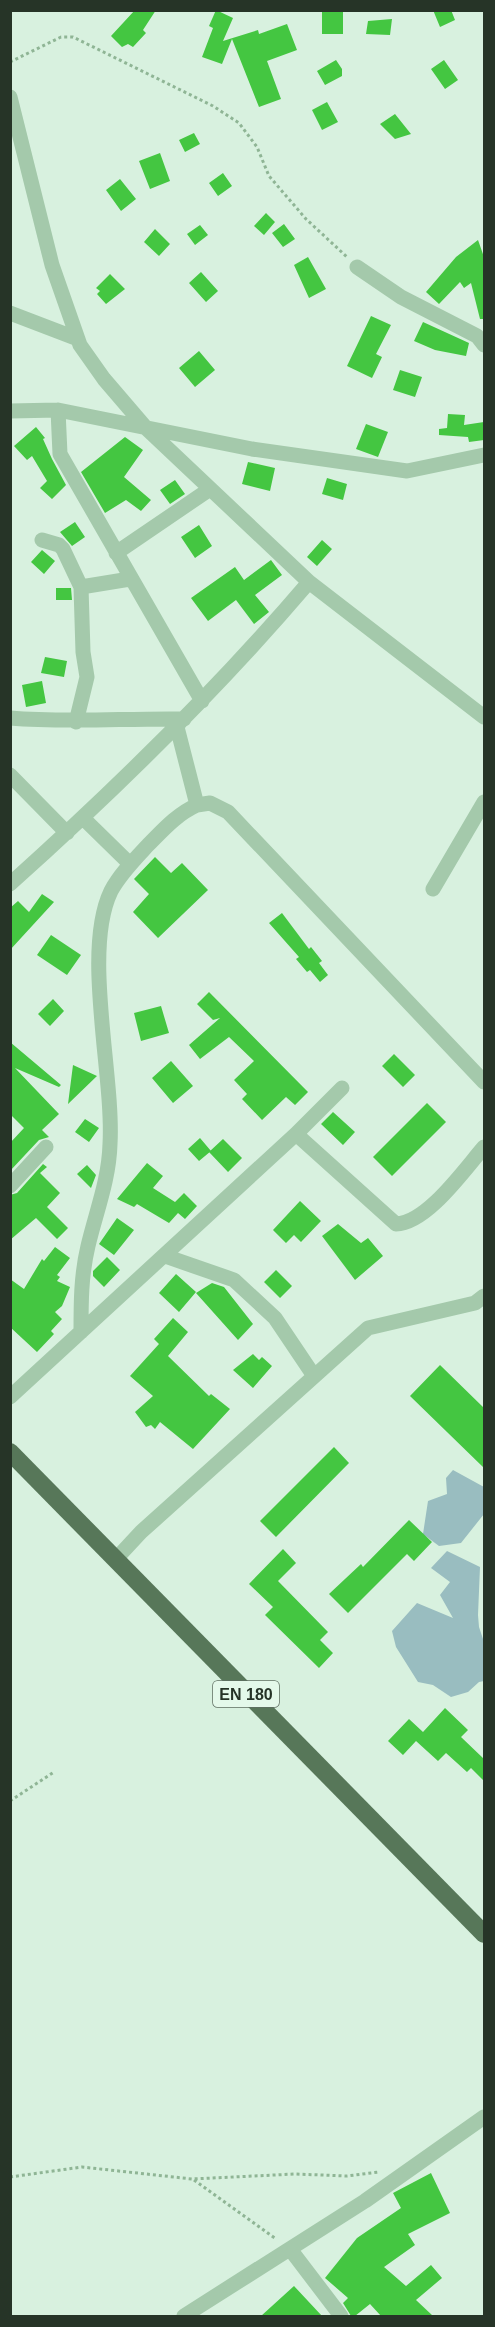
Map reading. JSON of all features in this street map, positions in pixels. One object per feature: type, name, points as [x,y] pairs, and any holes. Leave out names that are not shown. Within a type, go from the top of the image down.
[{"type":"main road","name":"EN 180","points":[[10,1452],[484,1934]]},
{"type":"street","points":[[10,97],[51,265],[78,339],[98,371],[146,428],[309,582],[484,717]]},
{"type":"street","points":[[357,267],[402,297],[477,336],[484,345]]},
{"type":"street","points":[[10,313],[78,339]]},
{"type":"street","points":[[58,410],[60,454],[202,701]]},
{"type":"street","points":[[10,411],[58,410],[252,449],[407,471],[484,455]]},
{"type":"street","points":[[116,553],[210,489]]},
{"type":"street","points":[[42,540],[55,543],[63,549],[81,587],[83,652],[87,677],[76,722]]},
{"type":"street","points":[[81,587],[130,579]]},
{"type":"street","points":[[10,884],[83,818],[181,723],[309,582]]},
{"type":"street","points":[[10,718],[76,722],[116,718],[181,723]]},
{"type":"street","points":[[181,723],[197,805]]},
{"type":"street","points":[[10,775],[66,833]]},
{"type":"street","points":[[433,889],[484,802]]},
{"type":"street","points":[[81,1332],[81,1290],[88,1246],[107,1177],[111,1145],[111,1110],[99,974],[102,922],[111,891],[129,864],[173,820],[197,805],[210,803],[228,812],[484,1082]]},
{"type":"street","points":[[83,818],[129,864]]},
{"type":"street","points":[[10,1397],[165,1256],[342,1088]]},
{"type":"street","points":[[296,1134],[396,1224],[407,1224],[433,1204],[484,1147]]},
{"type":"street","points":[[10,1186],[46,1147]]},
{"type":"street","points":[[165,1256],[234,1280],[275,1318],[314,1376]]},
{"type":"street","points":[[115,1560],[141,1532],[368,1328],[465,1306],[484,1296]]},
{"type":"street","points":[[184,2316],[407,2173],[484,2117]]},
{"type":"street","points":[[290,2249],[341,2316]]},
{"type":"path","points":[[10,62],[61,37],[73,37],[213,106],[239,123],[257,147],[269,176],[306,219],[357,267]]},
{"type":"path","points":[[10,1801],[54,1772]]},
{"type":"path","points":[[10,2177],[82,2167],[192,2179],[295,2174],[347,2176],[381,2172]]},
{"type":"path","points":[[192,2179],[290,2249]]},
{"type":"shaded area","points":[[453,1470],[484,1487],[484,1514],[461,1543],[439,1546],[423,1534],[428,1501],[447,1494],[446,1478]]},
{"type":"shaded area","points":[[447,1551],[480,1567],[478,1615],[484,1642],[484,1681],[479,1682],[468,1692],[451,1697],[433,1685],[418,1682],[396,1647],[392,1631],[417,1603],[453,1618],[440,1595],[450,1582],[431,1568]]},
{"type":"building","points":[[135,10],[156,10],[143,30],[146,33],[133,47],[128,44],[122,47],[111,36]]},
{"type":"building","points":[[216,10],[233,18],[223,41],[258,30],[259,34],[287,24],[297,50],[267,61],[281,99],[259,107],[232,39],[222,64],[202,57],[213,28],[209,26]]},
{"type":"building","points":[[322,10],[343,10],[343,34],[322,34]]},
{"type":"building","points":[[433,10],[451,10],[455,20],[440,27]]},
{"type":"building","points":[[392,19],[390,35],[366,34],[368,21]]},
{"type":"building","points":[[336,60],[342,69],[342,76],[325,85],[317,71]]},
{"type":"building","points":[[444,60],[458,80],[445,89],[431,69]]},
{"type":"building","points":[[327,102],[338,122],[322,130],[312,110]]},
{"type":"building","points":[[395,114],[411,134],[395,139],[380,124]]},
{"type":"building","points":[[194,133],[200,144],[185,152],[179,140]]},
{"type":"building","points":[[160,153],[170,181],[150,189],[139,161]]},
{"type":"building","points":[[223,173],[232,186],[218,196],[209,183]]},
{"type":"building","points":[[120,179],[136,199],[121,211],[106,190]]},
{"type":"building","points":[[266,213],[275,222],[264,235],[254,226]]},
{"type":"building","points":[[284,224],[295,239],[283,247],[272,233]]},
{"type":"building","points":[[200,225],[208,235],[195,245],[187,234]]},
{"type":"building","points":[[155,229],[170,244],[159,256],[144,242]]},
{"type":"building","points":[[478,240],[484,257],[484,319],[480,319],[471,283],[464,288],[460,282],[439,304],[426,292],[456,257]]},
{"type":"building","points":[[308,257],[326,289],[309,298],[294,265]]},
{"type":"building","points":[[201,272],[218,291],[206,302],[189,283]]},
{"type":"building","points":[[110,274],[125,289],[106,304],[97,294],[100,291],[96,288]]},
{"type":"building","points":[[371,316],[391,325],[376,354],[382,357],[372,378],[347,366]]},
{"type":"building","points":[[423,322],[469,343],[466,356],[435,350],[414,341]]},
{"type":"building","points":[[199,351],[215,370],[195,387],[179,368]]},
{"type":"building","points":[[400,370],[422,377],[415,397],[393,390]]},
{"type":"building","points":[[448,414],[465,415],[464,425],[484,422],[484,440],[469,442],[468,437],[439,435],[439,429],[447,428]]},
{"type":"building","points":[[366,424],[388,432],[378,457],[356,449]]},
{"type":"building","points":[[36,427],[45,438],[43,439],[66,485],[52,499],[40,488],[47,481],[32,456],[27,460],[14,446]]},
{"type":"building","points":[[125,437],[143,450],[124,477],[151,500],[141,511],[126,500],[105,513],[81,472]]},
{"type":"building","points":[[248,462],[275,468],[270,491],[242,484]]},
{"type":"building","points":[[327,478],[347,484],[343,500],[322,494]]},
{"type":"building","points":[[175,480],[185,494],[170,504],[160,490]]},
{"type":"building","points":[[75,522],[85,537],[72,546],[60,532]]},
{"type":"building","points":[[199,525],[212,546],[195,558],[181,537]]},
{"type":"building","points":[[322,540],[332,549],[317,566],[307,557]]},
{"type":"building","points":[[42,550],[55,561],[44,574],[31,562]]},
{"type":"building","points":[[271,560],[282,575],[255,595],[269,612],[254,624],[236,600],[208,621],[191,598],[235,567],[244,580]]},
{"type":"building","points":[[56,588],[71,588],[72,600],[56,600]]},
{"type":"building","points":[[45,657],[67,661],[64,677],[41,673]]},
{"type":"building","points":[[42,681],[46,703],[26,707],[22,685]]},
{"type":"building","points":[[155,857],[171,873],[182,863],[208,890],[158,938],[133,912],[149,894],[134,879]]},
{"type":"building","points":[[42,894],[54,902],[10,950],[10,908],[18,901],[29,912]]},
{"type":"building","points":[[282,913],[309,949],[311,947],[322,961],[319,963],[328,975],[320,982],[310,970],[307,972],[296,959],[299,957],[269,923]]},
{"type":"building","points":[[51,935],[81,955],[67,975],[37,955]]},
{"type":"building","points":[[209,992],[308,1092],[295,1105],[286,1097],[262,1120],[242,1099],[247,1094],[234,1080],[254,1061],[229,1037],[200,1059],[189,1045],[220,1018],[213,1020],[197,1004]]},
{"type":"building","points":[[53,999],[64,1011],[50,1026],[38,1014]]},
{"type":"building","points":[[161,1006],[169,1033],[141,1041],[134,1013]]},
{"type":"building","points":[[10,1042],[61,1085],[59,1087],[15,1068],[59,1114],[42,1130],[49,1137],[39,1140],[10,1171],[10,1143],[24,1128],[10,1114]]},
{"type":"building","points":[[394,1054],[415,1075],[403,1087],[382,1066]]},
{"type":"building","points":[[171,1061],[193,1086],[173,1103],[152,1078]]},
{"type":"building","points":[[73,1065],[97,1076],[68,1104]]},
{"type":"building","points":[[427,1103],[446,1122],[392,1176],[373,1157]]},
{"type":"building","points":[[333,1112],[355,1132],[343,1145],[321,1124]]},
{"type":"building","points":[[85,1119],[99,1128],[89,1142],[75,1132]]},
{"type":"building","points":[[200,1138],[211,1151],[199,1161],[188,1149]]},
{"type":"building","points":[[223,1139],[242,1158],[228,1172],[209,1152]]},
{"type":"building","points":[[147,1163],[163,1176],[153,1188],[175,1202],[184,1193],[197,1206],[185,1219],[178,1213],[169,1223],[137,1204],[134,1207],[117,1199]]},
{"type":"building","points":[[43,1164],[47,1167],[40,1173],[60,1193],[47,1207],[68,1228],[57,1239],[36,1218],[10,1240],[10,1195],[17,1193]]},
{"type":"building","points":[[87,1165],[96,1175],[91,1188],[77,1174]]},
{"type":"building","points":[[300,1201],[321,1221],[301,1242],[294,1235],[286,1243],[273,1230]]},
{"type":"building","points":[[117,1218],[134,1230],[114,1255],[99,1244]]},
{"type":"building","points":[[338,1224],[361,1243],[368,1238],[383,1256],[355,1280],[322,1236]]},
{"type":"building","points":[[55,1247],[70,1258],[57,1275],[60,1277],[57,1281],[70,1287],[62,1306],[55,1312],[62,1319],[51,1331],[54,1334],[37,1352],[10,1327],[10,1279],[24,1289],[42,1259],[44,1261]]},
{"type":"building","points":[[107,1257],[120,1270],[104,1287],[93,1276],[93,1271]]},
{"type":"building","points":[[276,1270],[292,1286],[280,1298],[264,1282]]},
{"type":"building","points":[[176,1274],[196,1292],[179,1312],[159,1293]]},
{"type":"building","points":[[212,1283],[224,1287],[253,1324],[238,1340],[196,1293]]},
{"type":"building","points":[[173,1318],[188,1332],[168,1356],[209,1396],[211,1394],[230,1409],[193,1449],[160,1422],[155,1429],[151,1425],[146,1427],[135,1412],[153,1396],[130,1376],[159,1344],[154,1339]]},
{"type":"building","points":[[253,1354],[259,1360],[262,1357],[272,1366],[253,1388],[233,1370]]},
{"type":"building","points":[[440,1365],[484,1408],[484,1468],[410,1396]]},
{"type":"building","points":[[334,1447],[349,1463],[276,1537],[260,1521]]},
{"type":"building","points":[[409,1520],[432,1542],[414,1561],[407,1554],[348,1613],[329,1594],[361,1564],[363,1567]]},
{"type":"building","points":[[283,1549],[296,1563],[278,1581],[328,1632],[320,1640],[333,1653],[319,1668],[265,1615],[273,1607],[249,1584]]},
{"type":"building","points":[[445,1708],[468,1730],[461,1737],[484,1759],[484,1781],[471,1768],[467,1772],[446,1753],[438,1761],[416,1741],[403,1755],[388,1741],[409,1719],[423,1732]]},
{"type":"building","points":[[431,2173],[450,2213],[408,2234],[415,2245],[384,2267],[406,2286],[431,2265],[442,2278],[416,2300],[433,2316],[381,2316],[370,2304],[355,2316],[351,2316],[343,2303],[348,2298],[325,2278],[357,2238],[401,2208],[393,2193]]},
{"type":"building","points":[[294,2286],[322,2316],[261,2316]]}]
